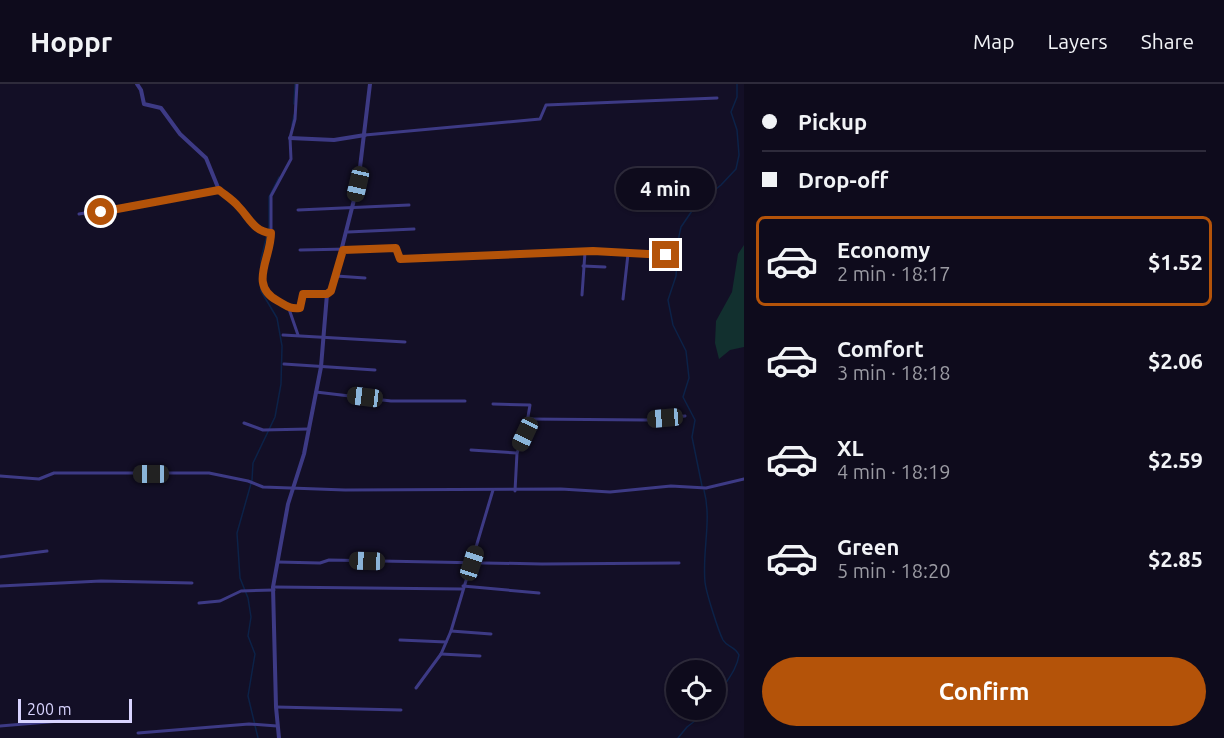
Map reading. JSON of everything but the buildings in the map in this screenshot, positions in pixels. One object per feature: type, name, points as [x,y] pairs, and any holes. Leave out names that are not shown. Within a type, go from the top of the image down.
[{"type":"street","points":[[137,84],[144,104],[161,108],[180,134],[206,158],[219,190],[238,204],[252,225],[263,232],[271,233]]},
{"type":"street","points":[[297,84],[295,119],[290,138],[291,159],[271,196],[271,233],[264,266],[264,290],[270,298],[289,309],[300,308],[303,294],[327,294]]},
{"type":"street","points":[[279,738],[276,706],[274,589],[293,489],[309,429],[321,367],[327,294],[331,291],[348,232],[365,135],[370,84]]},
{"type":"street","points":[[290,138],[334,140],[365,135],[540,119],[546,105],[717,98]]},
{"type":"street","points":[[79,214],[219,190]]},
{"type":"street","points":[[298,210],[409,205]]},
{"type":"street","points":[[348,232],[414,229]]},
{"type":"street","points":[[300,250],[396,248],[400,259],[585,252],[666,255]]},
{"type":"street","points":[[582,296],[585,252]]},
{"type":"street","points":[[623,299],[628,254]]},
{"type":"street","points":[[583,266],[605,267]]},
{"type":"street","points":[[336,276],[365,278]]},
{"type":"street","points":[[289,309],[298,335]]},
{"type":"street","points":[[283,335],[405,342]]},
{"type":"street","points":[[284,364],[375,370]]},
{"type":"street","points":[[316,392],[391,401],[465,401]]},
{"type":"street","points":[[493,404],[529,404],[528,419],[517,453],[515,490]]},
{"type":"street","points":[[528,419],[646,420],[685,416]]},
{"type":"street","points":[[244,423],[263,430],[309,429]]},
{"type":"street","points":[[471,450],[517,453]]},
{"type":"street","points":[[0,476],[39,479],[54,474],[209,473],[248,481],[254,485],[293,489],[610,492],[671,486],[706,488],[744,479]]},
{"type":"street","points":[[416,688],[441,654],[451,631],[493,490]]},
{"type":"street","points":[[0,556],[47,551]]},
{"type":"street","points":[[278,562],[320,563],[329,560],[679,563]]},
{"type":"street","points":[[0,586],[101,580],[192,583]]},
{"type":"street","points":[[199,603],[226,600],[241,591],[274,589],[462,588],[539,593]]},
{"type":"street","points":[[451,631],[491,634]]},
{"type":"street","points":[[400,640],[446,642]]},
{"type":"street","points":[[441,654],[480,656]]},
{"type":"street","points":[[276,706],[401,710]]},
{"type":"street","points":[[0,726],[60,721]]},
{"type":"street","points":[[138,733],[249,724],[277,726]]},
{"type":"green space","points":[[744,245],[744,347],[730,350],[719,359],[715,343],[716,321],[732,292],[738,254]]},
{"type":"waterway","points":[[294,104],[295,84]]},
{"type":"waterway","points":[[702,486],[692,437],[695,420],[683,397],[689,378],[686,351],[673,325],[668,300],[676,276],[681,227],[696,205],[721,185],[736,169],[739,155],[737,130],[731,112],[737,97],[737,84]]},
{"type":"waterway","points":[[292,125],[294,115]]},
{"type":"waterway","points":[[258,738],[248,696],[255,654],[248,636],[251,617],[248,598],[240,578],[237,533],[252,480],[253,463],[275,417],[281,384],[282,346],[277,318],[261,291],[261,259],[269,227],[269,197],[279,177]]},
{"type":"waterway","points":[[704,490],[707,513],[704,570],[706,587],[723,640],[739,655],[735,668],[726,683]]},
{"type":"waterway","points":[[678,738],[696,720]]},
{"type":"route","points":[[101,212],[219,190],[238,204],[252,225],[263,232],[271,233],[264,266],[264,290],[270,298],[289,309],[300,308],[303,294],[327,294],[331,291],[343,250],[396,248],[400,259],[593,251],[666,255]]}]
